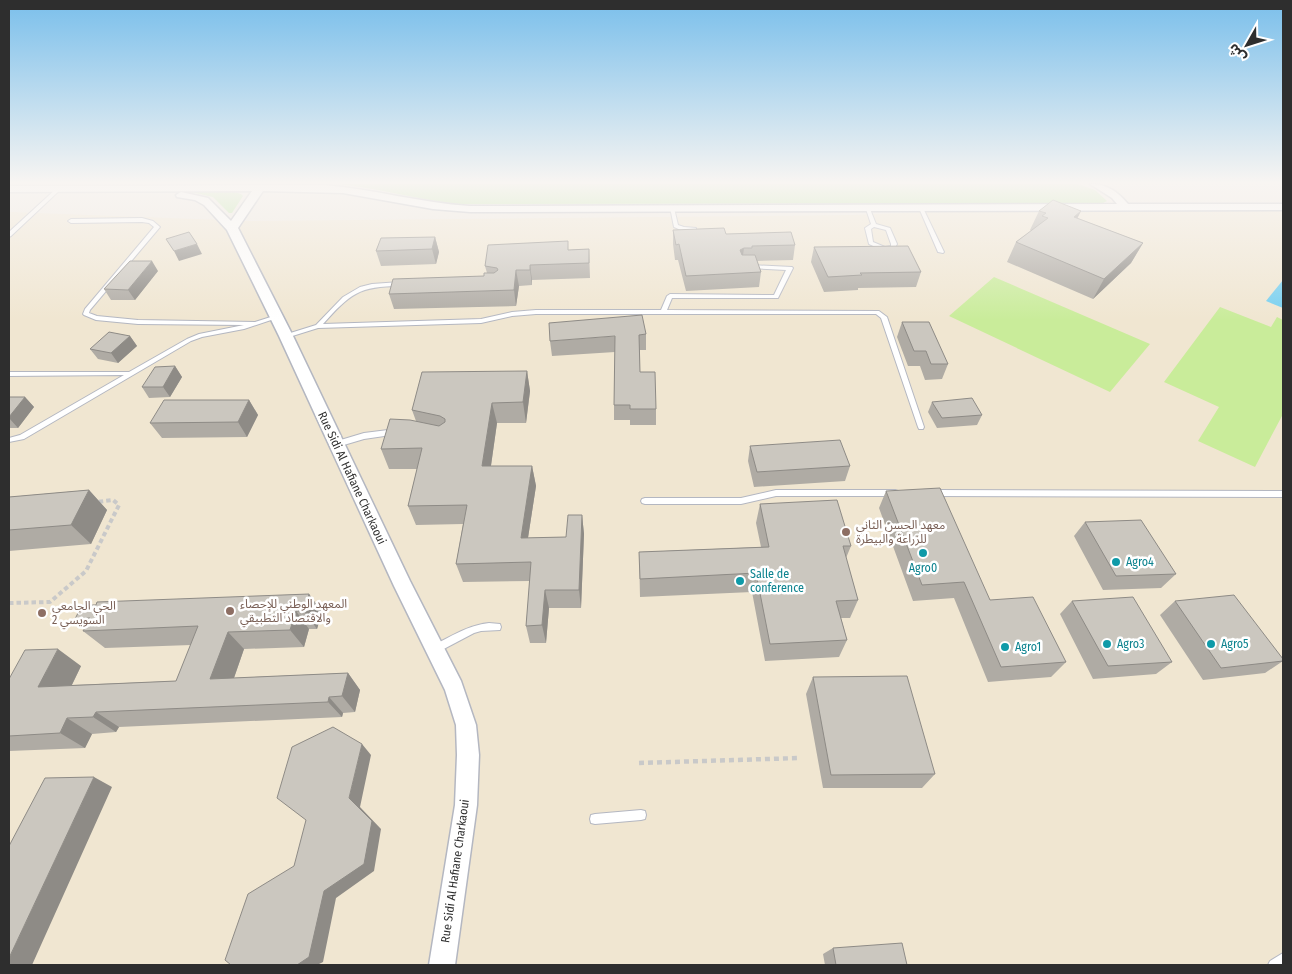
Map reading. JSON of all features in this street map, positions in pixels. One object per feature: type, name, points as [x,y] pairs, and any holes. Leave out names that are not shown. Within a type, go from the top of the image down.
[{"type":"street","name":"Rue Sidi Al Hafiane Charkaoui","points":[[233,229],[277,317],[434,650],[454,688],[466,725],[468,755],[466,805],[442,965]]},
{"type":"lane","points":[[155,229],[87,310],[86,314],[91,318],[121,322],[256,324]]},
{"type":"lane","points":[[692,229],[702,230]]},
{"type":"lane","points":[[868,229],[871,243],[879,248],[893,247],[894,244],[888,229]]},
{"type":"lane","points":[[931,229],[941,252]]},
{"type":"lane","points":[[664,311],[670,296],[776,297],[790,268],[742,267]]},
{"type":"lane","points":[[318,326],[342,299],[357,290],[376,284],[406,284]]},
{"type":"lane","points":[[286,336],[318,326],[481,321],[512,314],[536,312],[877,312],[884,317],[921,426]]},
{"type":"lane","points":[[9,440],[22,437],[129,373],[195,337],[233,331],[277,317]]},
{"type":"lane","points":[[9,374],[129,373]]},
{"type":"lane","points":[[337,444],[386,432],[408,432]]},
{"type":"lane","points":[[645,501],[741,501],[776,493],[905,493]]},
{"type":"lane","points":[[925,493],[1283,494]]},
{"type":"lane","points":[[434,650],[472,630],[490,626],[497,627]]},
{"type":"lane","points":[[595,819],[641,815]]},
{"type":"lane","points":[[1274,965],[1283,959]]},
{"type":"path","points":[[9,603],[50,602],[86,571],[119,506],[113,500],[86,503]]},
{"type":"path","points":[[639,763],[800,758]]},
{"type":"shaded area","name":"معهد الحسن الثاني للزراعة والبيطرة","points":[[9,229],[1283,229],[1283,965],[9,965]]},
{"type":"green space","points":[[994,277],[1150,344],[1110,392],[949,316]]},
{"type":"green space","points":[[1220,307],[1271,327],[1277,317],[1283,320],[1283,414],[1255,467],[1198,441],[1219,407],[1164,382]]},
{"type":"water","points":[[1283,280],[1283,308],[1266,301]]},
{"type":"building","points":[[724,229],[726,234],[791,232],[795,245],[752,246],[752,248],[740,250],[742,255],[755,255],[761,272],[686,276],[679,244],[676,245],[673,230]]},
{"type":"building","points":[[1033,229],[1107,229],[1143,243],[1104,279],[1016,242]]},
{"type":"building","points":[[189,232],[197,244],[174,251],[166,239]]},
{"type":"building","points":[[435,237],[432,249],[376,251],[381,238]]},
{"type":"building","points":[[568,241],[568,250],[589,249],[589,263],[530,265],[530,270],[516,270],[514,290],[389,294],[393,279],[484,276],[484,273],[494,273],[498,270],[497,268],[485,266],[488,245]]},
{"type":"building","points":[[908,246],[921,272],[860,273],[862,275],[828,277],[814,247]]},
{"type":"building","points":[[130,261],[152,261],[128,290],[104,289]]},
{"type":"building","points":[[642,315],[646,334],[639,335],[640,372],[655,372],[656,409],[630,409],[630,405],[614,405],[615,336],[550,341],[549,323]]},
{"type":"building","points":[[902,322],[929,322],[948,364],[931,364],[926,351],[914,351]]},
{"type":"building","points":[[109,332],[130,336],[111,353],[90,349]]},
{"type":"building","points":[[175,366],[163,387],[142,387],[155,367]]},
{"type":"building","points":[[527,371],[523,402],[492,403],[482,466],[532,466],[521,538],[566,537],[568,515],[582,515],[579,590],[545,590],[542,625],[526,626],[531,562],[456,564],[467,505],[408,506],[422,448],[381,449],[390,419],[410,420],[439,426],[445,422],[445,419],[440,416],[412,410],[422,372]]},
{"type":"building","points":[[9,397],[25,397],[9,417]]},
{"type":"building","points":[[972,398],[982,415],[942,418],[932,402]]},
{"type":"building","points":[[164,400],[249,400],[238,422],[150,423]]},
{"type":"building","points":[[840,440],[850,466],[757,472],[750,446]]},
{"type":"building","points":[[940,488],[990,600],[1033,597],[1066,662],[1001,667],[964,582],[922,585],[886,491]]},
{"type":"building","points":[[89,490],[71,525],[9,530],[9,497]]},
{"type":"building","name":"Salle de conference","points":[[837,500],[851,546],[843,546],[858,600],[836,601],[847,640],[770,644],[756,573],[640,579],[639,552],[769,547],[760,504]]},
{"type":"building","points":[[1141,520],[1176,574],[1116,576],[1085,522]]},
{"type":"building","points":[[309,594],[304,611],[296,611],[290,630],[228,632],[210,679],[348,673],[342,696],[329,697],[328,702],[96,712],[93,717],[67,718],[60,733],[9,736],[9,679],[25,650],[58,649],[38,687],[176,681],[198,626],[83,631],[90,618],[75,619],[82,605],[96,605],[97,602]]},
{"type":"building","points":[[1234,595],[1283,661],[1221,668],[1175,601]]},
{"type":"building","points":[[1133,597],[1172,662],[1108,666],[1072,601]]},
{"type":"building","points":[[907,676],[935,774],[831,775],[813,677]]},
{"type":"building","points":[[333,727],[362,744],[349,798],[372,821],[364,864],[324,891],[309,957],[297,965],[231,965],[225,960],[248,894],[294,866],[306,820],[277,798],[292,747]]},
{"type":"building","points":[[94,777],[9,958],[9,846],[45,778]]},
{"type":"building","points":[[902,943],[907,965],[836,965],[833,948]]},
{"type":"place","name":"معهد الحسن الثاني للزراعة والبيطرة","points":[[846,532]]},
{"type":"place","name":"Agro0","points":[[923,553]]},
{"type":"place","name":"Agro4","points":[[1116,562]]},
{"type":"place","name":"Salle de conference","points":[[740,581]]},
{"type":"place","name":"المعهد الوطني للإحصاء والاقتصاد التطبيقي","points":[[230,611]]},
{"type":"place","name":"الحي الجامعي السويسي 2","points":[[42,613]]},
{"type":"place","name":"Agro3","points":[[1107,644]]},
{"type":"place","name":"Agro5","points":[[1211,644]]},
{"type":"place","name":"Agro1","points":[[1005,647]]}]
